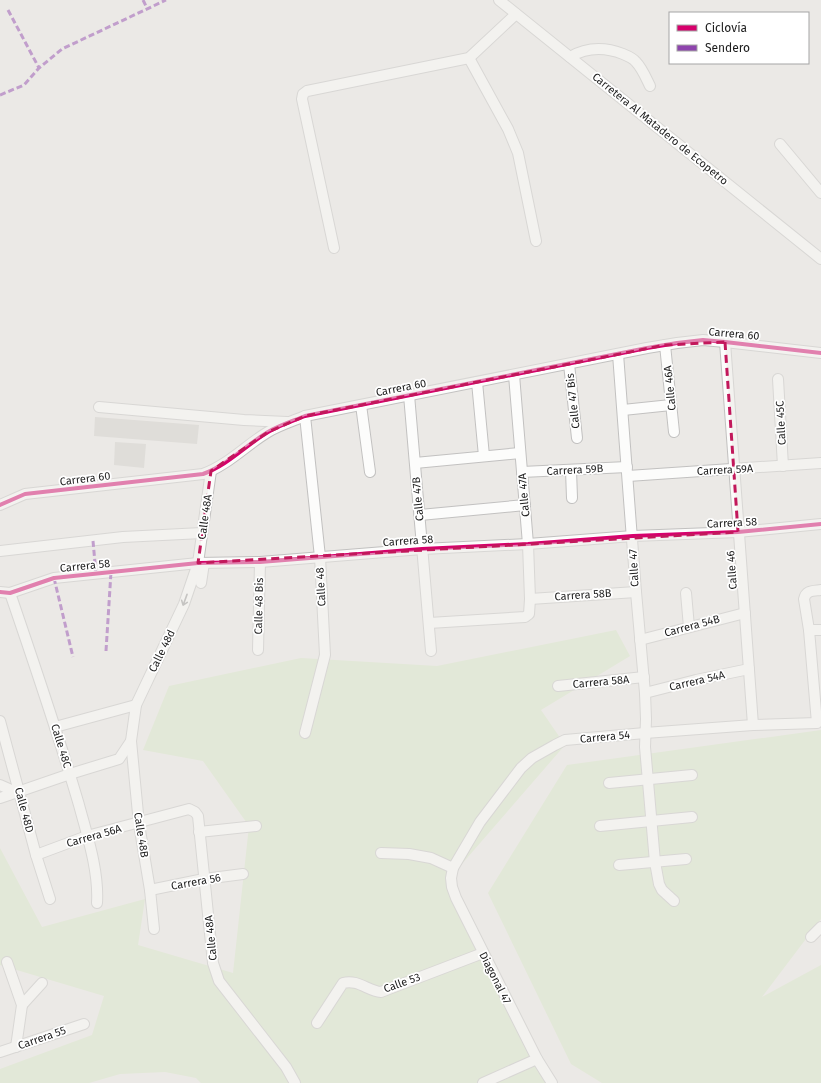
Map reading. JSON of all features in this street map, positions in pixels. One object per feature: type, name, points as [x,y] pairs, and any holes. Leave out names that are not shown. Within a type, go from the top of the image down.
[{"type":"street","name":"Carretera Al Matadero de Ecopetro","points":[[499,0],[821,259]]},
{"type":"street","points":[[334,248],[302,99],[303,94],[307,91],[470,58],[516,14]]},
{"type":"street","points":[[570,57],[592,48],[606,48],[629,56],[636,62],[650,86]]},
{"type":"street","points":[[470,58],[508,129],[518,153],[536,241]]},
{"type":"street","points":[[780,144],[821,193]]},
{"type":"street","name":"Carrera 60","points":[[0,504],[25,494],[203,474],[211,471],[268,432],[305,416],[665,345],[703,340],[821,353]]},
{"type":"street","name":"Calle 46","points":[[725,342],[753,725]]},
{"type":"street","name":"Calle 46A","points":[[665,345],[674,432]]},
{"type":"street","name":"Calle 47","points":[[618,354],[644,678],[645,747],[655,862],[659,884],[662,890],[674,901]]},
{"type":"street","name":"Calle 47 Bis","points":[[569,364],[577,438]]},
{"type":"street","name":"Calle 47A","points":[[429,623],[525,617],[529,614],[530,599],[528,544],[514,375]]},
{"type":"street","name":"Calle 45C","points":[[778,378],[783,466]]},
{"type":"street","points":[[477,382],[484,456]]},
{"type":"street","name":"Calle 47B","points":[[409,395],[431,651]]},
{"type":"street","points":[[623,410],[671,404]]},
{"type":"street","points":[[361,405],[370,472]]},
{"type":"street","points":[[99,407],[244,420],[289,422]]},
{"type":"street","name":"Calle 48","points":[[305,416],[320,556],[325,655],[305,733]]},
{"type":"street","points":[[415,462],[520,453]]},
{"type":"street","name":"Carrera 59A","points":[[628,471],[735,469],[821,463]]},
{"type":"street","points":[[571,470],[572,498]]},
{"type":"street","name":"Carrera 59B","points":[[522,472],[571,470],[628,471]]},
{"type":"street","name":"Calle 48A","points":[[201,563],[202,533],[211,471]]},
{"type":"street","points":[[420,515],[525,505]]},
{"type":"street","name":"Carrera 58","points":[[5,593],[54,578],[201,563],[260,562],[422,549],[528,544],[633,536],[738,532],[821,524]]},
{"type":"street","points":[[0,551],[123,537],[202,533]]},
{"type":"street","name":"Calle 48 Bis","points":[[258,650],[260,562]]},
{"type":"street","points":[[201,563],[201,583]]},
{"type":"street","name":"Calle 48d","points":[[130,741],[136,705],[184,604],[201,563]]},
{"type":"street","points":[[821,590],[808,592],[805,594],[804,599],[809,630],[821,630]]},
{"type":"street","name":"Carrera 58B","points":[[530,599],[636,592]]},
{"type":"street","name":"Calle 48C","points":[[5,593],[55,727],[70,774],[87,836],[98,888],[97,903]]},
{"type":"street","points":[[686,593],[689,628]]},
{"type":"street","name":"Carrera 54B","points":[[640,640],[745,612]]},
{"type":"street","name":"Carrera 54","points":[[454,868],[480,822],[521,768],[532,758],[566,740],[753,725],[817,723],[809,630]]},
{"type":"street","name":"Carrera 54A","points":[[645,693],[749,669]]},
{"type":"street","name":"Carrera 58A","points":[[558,686],[644,678]]},
{"type":"street","points":[[55,727],[136,705]]},
{"type":"street","name":"Calle 48D","points":[[0,721],[18,792],[50,899]]},
{"type":"street","points":[[0,798],[119,759],[130,741]]},
{"type":"street","name":"Calle 48B","points":[[130,741],[139,824],[150,890],[154,929]]},
{"type":"street","points":[[609,783],[692,775]]},
{"type":"street","points":[[0,785],[18,792]]},
{"type":"street","name":"Carrera 56A","points":[[36,855],[87,836],[139,824],[189,809],[195,812],[198,816]]},
{"type":"street","name":"Calle 48A","points":[[198,816],[215,973],[219,981],[286,1067],[295,1083]]},
{"type":"street","points":[[600,826],[692,817]]},
{"type":"street","points":[[199,832],[256,826]]},
{"type":"street","points":[[381,853],[409,854],[431,858],[454,868]]},
{"type":"street","points":[[619,865],[686,859]]},
{"type":"street","name":"Diagonal 47","points":[[454,868],[451,878],[454,893],[536,1059],[552,1083]]},
{"type":"street","name":"Carrera 56","points":[[150,890],[204,879],[243,874]]},
{"type":"street","points":[[811,937],[821,927]]},
{"type":"street","name":"Calle 53","points":[[317,1023],[343,984],[356,983],[381,992],[483,953]]},
{"type":"street","points":[[7,962],[22,1005],[16,1046]]},
{"type":"street","points":[[22,1005],[42,983]]},
{"type":"street","name":"Carrera 55","points":[[0,1052],[84,1024]]},
{"type":"street","points":[[483,1083],[536,1059]]},
{"type":"highlighted area","points":[[725,342],[738,532],[198,563],[211,471],[268,432],[305,416],[665,345]]},
{"type":"green space","points":[[616,630],[630,656],[541,710],[565,745],[448,880],[546,1083],[201,1083],[196,1078],[165,1072],[120,1074],[89,1083],[0,1083],[0,1069],[92,1035],[104,996],[0,965],[0,848],[42,927],[145,899],[138,945],[233,973],[249,826],[203,761],[143,750],[169,686],[301,658],[437,666]]},
{"type":"green space","points":[[821,730],[821,919],[762,997],[821,965],[821,1083],[602,1083],[571,1064],[488,893],[567,765]]},
{"type":"building","points":[[95,417],[199,425],[197,444],[94,436]]},
{"type":"building","points":[[115,442],[146,444],[144,468],[114,465]]},
{"type":"marked path","points":[[143,0],[147,8]]},
{"type":"marked path","points":[[0,95],[24,85],[39,68],[62,49],[166,0]]},
{"type":"marked path","points":[[8,10],[39,68]]},
{"type":"marked path","points":[[93,541],[96,574]]},
{"type":"marked path","points":[[106,651],[111,572]]},
{"type":"marked path","points":[[54,578],[73,657]]},
{"type":"cycle path","points":[[0,505],[25,494],[203,474],[229,460],[268,432],[305,416],[647,348],[703,340],[821,353]]},
{"type":"cycle path","points":[[0,592],[10,593],[54,578],[198,563],[260,562],[422,549],[528,544],[633,536],[738,532],[821,524]]}]
